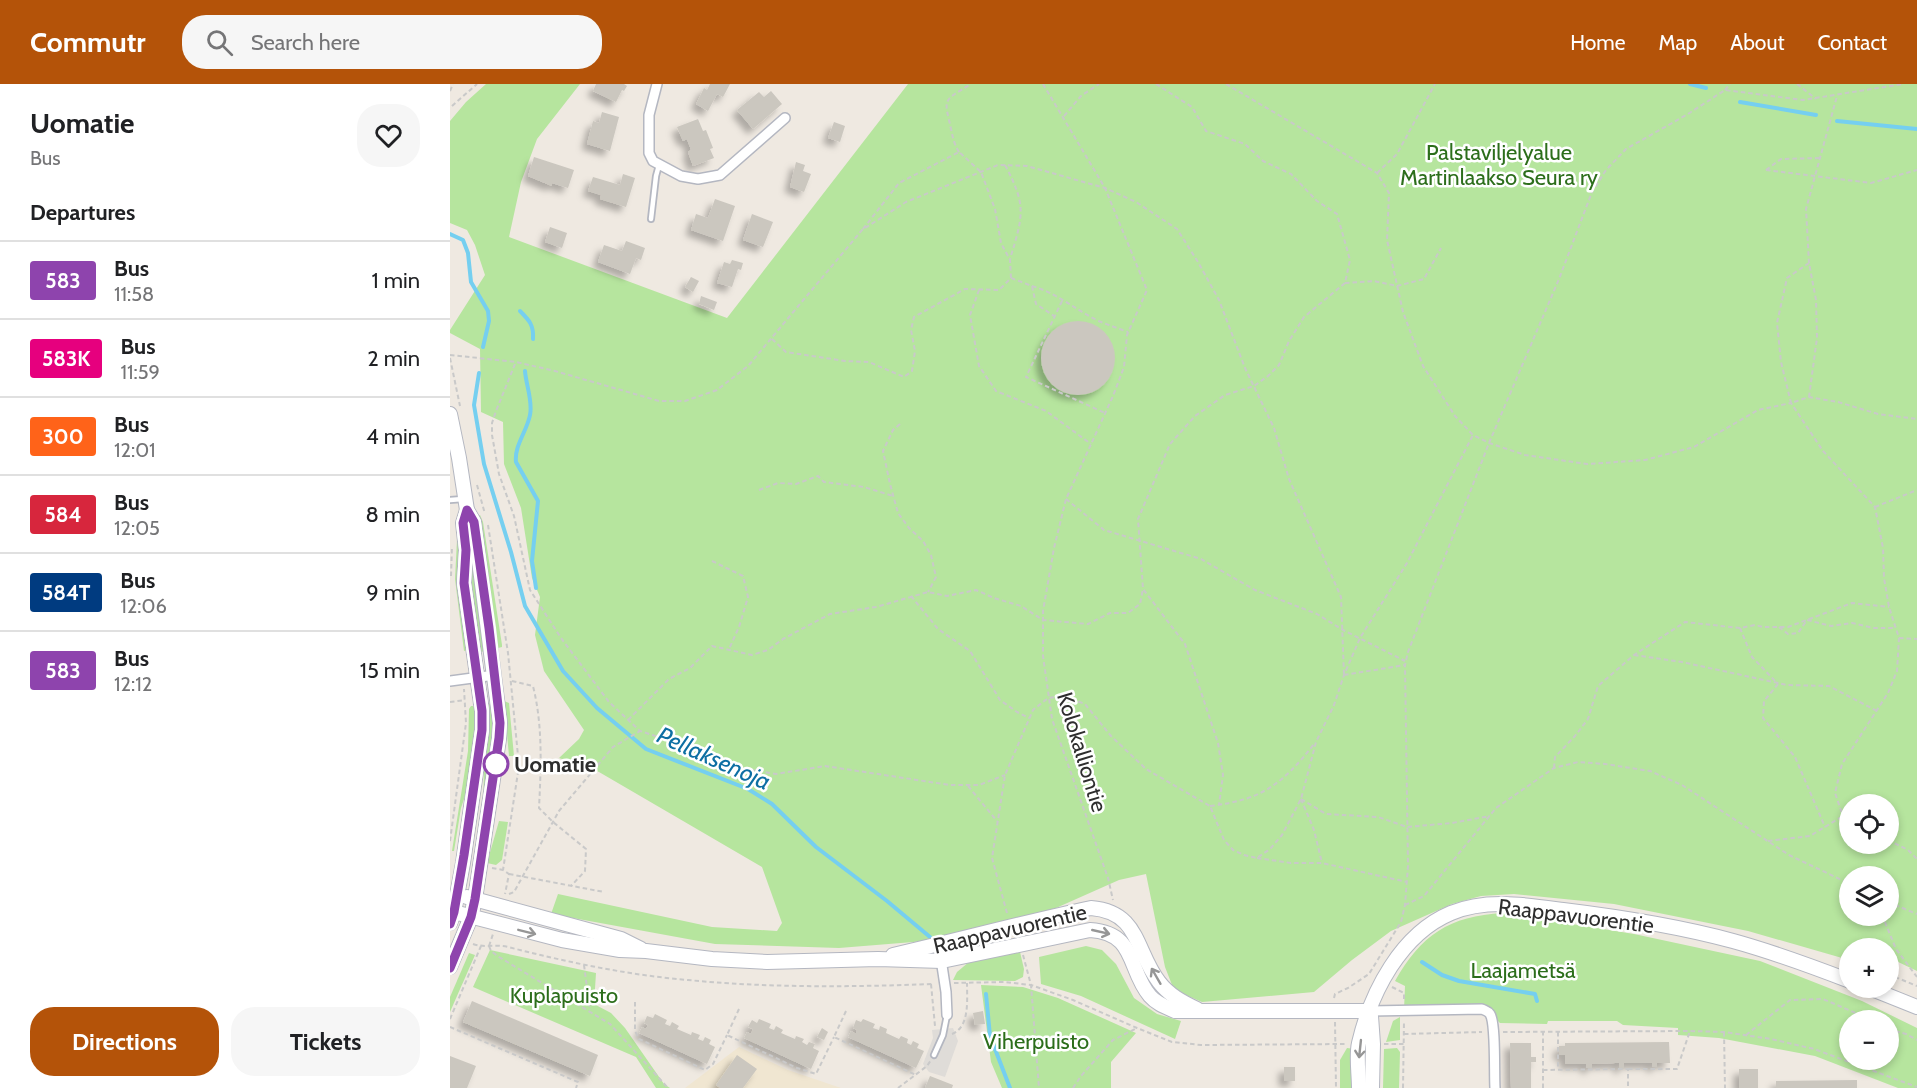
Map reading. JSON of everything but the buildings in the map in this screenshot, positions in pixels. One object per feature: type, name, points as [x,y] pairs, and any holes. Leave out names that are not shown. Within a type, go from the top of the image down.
[{"type":"main road","points":[[450,414],[466,504],[474,522],[499,710],[499,738],[475,899],[471,917],[450,968]]},
{"type":"main road","points":[[451,916],[477,774],[482,730],[478,677],[464,583],[466,550],[463,523],[466,504]]},
{"type":"main road","name":"Raappavuorentie","points":[[454,893],[621,939],[646,951]]},
{"type":"main road","name":"Raappavuorentie","points":[[451,916],[471,917],[579,944],[620,950],[767,962],[878,959],[942,961],[1090,930],[1102,931],[1114,936],[1123,944],[1148,994],[1156,1002],[1175,1011],[1370,1011],[1383,981],[1405,948],[1419,934],[1450,913],[1484,905],[1515,904],[1646,923],[1732,941],[1839,977]]},
{"type":"main road","name":"Raappavuorentie","points":[[878,959],[1090,908],[1103,909],[1117,914],[1129,925],[1157,980],[1166,991],[1179,1001],[1202,1011]]},
{"type":"main road","points":[[1894,998],[1917,1007]]},
{"type":"main road","points":[[1359,1088],[1359,1044],[1370,1011]]},
{"type":"main road","points":[[1370,1011],[1373,1044],[1372,1088]]},
{"type":"street","points":[[657,84],[649,115],[650,153],[653,161],[681,176],[698,179],[720,175],[785,118]]},
{"type":"street","points":[[450,681],[495,675]]},
{"type":"street","points":[[939,946],[947,1015]]},
{"type":"street","points":[[1370,1011],[1482,1009],[1492,1016],[1495,1088]]},
{"type":"lane","points":[[651,219],[659,165]]},
{"type":"lane","points":[[450,500],[466,504]]},
{"type":"lane","points":[[934,1055],[943,1035],[947,1015]]},
{"type":"path","points":[[450,91],[453,84]]},
{"type":"path","points":[[452,106],[477,84]]},
{"type":"path","points":[[971,84],[948,99],[945,108],[953,142],[959,152],[981,172],[995,209],[1001,243],[1010,260]]},
{"type":"path","name":"Kolokalliontie","points":[[1042,84],[1105,188],[1147,290],[1128,334],[1124,367],[1066,499],[1054,548],[1043,620],[1043,656],[1052,720],[1107,878],[1117,914]]},
{"type":"path","points":[[1063,117],[1081,96],[1099,84]]},
{"type":"path","points":[[1156,84],[1191,107],[1206,131],[1245,144],[1263,161],[1291,174],[1317,201],[1337,214],[1350,260],[1345,283]]},
{"type":"path","points":[[1226,84],[1377,173],[1389,193],[1387,240],[1403,312],[1423,366],[1455,416],[1473,435],[1489,443],[1525,455],[1587,464],[1645,460],[1694,447],[1758,410],[1809,397],[1838,402],[1878,414],[1917,419]]},
{"type":"path","points":[[1377,173],[1397,154],[1435,84]]},
{"type":"path","points":[[1336,1088],[1335,994],[1369,974],[1401,922],[1405,905],[1407,882],[1406,663],[1408,652],[1489,443],[1592,192],[1606,170],[1626,149],[1688,114],[1725,90],[1730,84]]},
{"type":"path","points":[[1797,84],[1816,99]]},
{"type":"path","points":[[1725,90],[1803,100],[1903,84]]},
{"type":"path","points":[[1809,397],[1817,338],[1816,300],[1809,263],[1806,209],[1837,96]]},
{"type":"path","points":[[450,355],[516,362],[658,401],[685,401],[717,390],[748,366],[772,339],[899,183],[959,152]]},
{"type":"path","points":[[1820,158],[1781,159],[1766,170],[1871,183],[1917,170]]},
{"type":"path","points":[[862,230],[906,202],[998,165],[1028,166],[1105,188],[1136,202],[1178,229],[1219,300],[1245,368],[1274,428],[1288,479],[1341,597],[1344,675]]},
{"type":"path","points":[[772,339],[786,352],[845,361],[869,362],[904,377],[912,371],[915,351],[911,330],[914,317],[965,289],[999,290],[1011,278],[1010,260],[1022,221],[1018,189],[1005,165]]},
{"type":"path","points":[[628,720],[669,679],[690,668],[712,646],[752,655],[768,650],[783,639],[830,614],[876,607],[928,592],[947,596],[976,590],[1021,606],[1043,620],[1088,624],[1110,613],[1128,614],[1140,604],[1143,589],[1138,519],[1170,444],[1195,416],[1226,396],[1254,386],[1268,376],[1279,365],[1288,341],[1304,317],[1345,283],[1374,281],[1398,286],[1424,279],[1441,248]]},
{"type":"path","points":[[1809,263],[1787,278],[1777,323],[1781,362],[1791,403],[1824,451],[1875,507],[1883,548],[1884,578],[1889,607],[1899,638],[1897,671],[1887,693],[1842,764],[1835,793],[1839,804]]},
{"type":"path","points":[[1011,278],[1054,294],[1089,316],[1128,334]]},
{"type":"path","points":[[1032,285],[1036,304],[1054,316]]},
{"type":"path","points":[[979,289],[970,315],[979,366],[996,391],[1046,411],[1092,444]]},
{"type":"path","points":[[1062,301],[1026,377],[1105,413]]},
{"type":"path","points":[[516,362],[492,423],[492,435],[499,474],[514,516],[530,590],[561,638],[609,702],[640,731],[699,750],[741,768],[776,774],[825,766],[950,785],[979,785],[1005,775]]},
{"type":"path","points":[[900,424],[893,430],[883,451],[898,513],[923,541],[931,555],[936,577],[928,592]]},
{"type":"path","points":[[1257,858],[1270,849],[1282,836],[1301,799],[1316,742],[1334,705],[1360,638],[1407,563],[1473,435]]},
{"type":"path","points":[[759,490],[778,483],[796,484],[818,476],[824,482],[864,487],[893,496]]},
{"type":"path","points":[[1875,507],[1917,490]]},
{"type":"path","points":[[1066,499],[1104,530],[1201,559],[1255,590],[1317,614],[1406,663]]},
{"type":"path","points":[[712,561],[743,576],[748,597],[739,627],[729,649]]},
{"type":"path","points":[[1143,589],[1185,644],[1218,743],[1223,775],[1219,805]]},
{"type":"path","points":[[911,596],[938,629],[970,651],[1000,700],[1029,718]]},
{"type":"path","points":[[1554,768],[1556,757],[1588,719],[1598,686],[1634,655],[1685,622],[1740,628],[1755,625],[1788,627],[1852,603],[1889,607]]},
{"type":"path","points":[[1779,627],[1788,634],[1798,633],[1807,620]]},
{"type":"path","points":[[1807,620],[1831,626],[1852,623],[1874,628],[1896,628]]},
{"type":"path","points":[[1740,628],[1752,657],[1778,684]]},
{"type":"path","points":[[1899,638],[1917,639]]},
{"type":"path","points":[[1634,655],[1682,662],[1778,684],[1829,686],[1876,711]]},
{"type":"path","points":[[1344,675],[1406,663]]},
{"type":"path","points":[[511,681],[533,686],[537,703],[541,768],[539,807],[553,822],[586,849],[585,871],[571,886]]},
{"type":"path","points":[[1778,684],[1764,701],[1763,718],[1795,757],[1825,827]]},
{"type":"path","points":[[1009,919],[992,858],[1005,775],[1033,710],[1048,698],[1064,696],[1085,704],[1111,736],[1146,768],[1210,806],[1224,840],[1233,850],[1257,858],[1291,863],[1322,863],[1407,882]]},
{"type":"path","points":[[450,702],[465,700]]},
{"type":"path","points":[[504,897],[514,892],[559,811],[590,772],[613,747],[640,731]]},
{"type":"path","points":[[1210,806],[1235,803],[1257,796],[1275,785],[1296,767],[1316,742]]},
{"type":"path","points":[[1405,905],[1424,896],[1496,808],[1554,768],[1578,762],[1650,771],[1682,785],[1789,855],[1839,879]]},
{"type":"path","points":[[967,785],[997,821]]},
{"type":"path","points":[[1301,799],[1326,814],[1378,817],[1407,827],[1452,823],[1490,816]]},
{"type":"path","points":[[1301,799],[1314,830],[1322,863]]},
{"type":"path","points":[[1767,841],[1810,836],[1839,818]]},
{"type":"path","points":[[1899,846],[1908,850],[1917,859]]},
{"type":"path","points":[[510,874],[604,892]]},
{"type":"path","points":[[1899,907],[1917,914]]},
{"type":"path","points":[[1887,926],[1896,949],[1917,977]]},
{"type":"path","points":[[450,1019],[481,946],[489,946],[491,951],[499,957],[610,1024],[668,1088]]},
{"type":"path","points":[[1022,953],[1031,985],[1039,1088]]},
{"type":"path","points":[[585,965],[590,1011]]},
{"type":"path","points":[[1369,974],[1404,993],[1403,1088]]},
{"type":"path","points":[[1899,978],[1916,985],[1917,981]]},
{"type":"path","points":[[931,984],[936,1036],[955,1033],[961,1027],[965,1017],[967,983]]},
{"type":"path","points":[[1746,1035],[1790,1000],[1823,999],[1849,1010]]},
{"type":"path","points":[[635,1002],[635,1031],[639,1039],[705,1070],[713,1064],[739,1009]]},
{"type":"path","points":[[728,1035],[797,1068],[816,1074],[846,1011]]},
{"type":"path","points":[[450,1027],[578,1082],[576,1088]]},
{"type":"path","points":[[1073,1088],[1113,1040],[1137,1028]]},
{"type":"path","points":[[1543,1070],[1677,1069],[1690,1031]]},
{"type":"path","points":[[1543,1032],[1543,1088]]},
{"type":"path","points":[[1558,1032],[1558,1069]]},
{"type":"path","points":[[1404,1034],[1724,1032],[1814,1048],[1917,1087]]},
{"type":"path","points":[[1724,1032],[1725,1088]]},
{"type":"path","points":[[1899,1032],[1917,1040]]},
{"type":"path","points":[[834,1037],[916,1075]]},
{"type":"path","points":[[898,1088],[927,1066],[934,1055]]},
{"type":"path","points":[[1628,1069],[1628,1088]]},
{"type":"shaded area","points":[[953,1028],[958,1041],[945,1077],[929,1072],[923,1064],[933,1038],[932,1030]]},
{"type":"shaded area","points":[[739,1047],[788,1070],[841,1088],[685,1088]]},
{"type":"green space","name":"Palstaviljelyalue Martinlaakso Seura ry","points":[[486,84],[580,84],[537,139],[521,182],[509,237],[727,318],[908,84],[1917,84],[1917,971],[1899,962],[1899,938],[1839,938],[1839,957],[1748,931],[1614,904],[1514,894],[1481,896],[1452,904],[1391,931],[1314,992],[1202,1002],[1174,990],[1165,967],[1146,874],[1119,880],[1056,908],[938,940],[839,948],[715,944],[551,914],[558,894],[712,927],[777,931],[782,923],[762,867],[599,772],[559,758],[579,739],[584,730],[544,671],[535,635],[540,597],[532,578],[521,508],[504,464],[503,422],[481,412],[480,349],[450,333],[485,275],[475,245],[467,230],[450,223],[450,121]]},
{"type":"green space","points":[[480,515],[502,645],[498,648],[478,516]]},
{"type":"green space","points":[[457,540],[460,540],[470,649],[464,651],[455,579]]},
{"type":"green space","points":[[473,548],[486,651],[480,652],[470,575]]},
{"type":"green space","points":[[504,701],[509,703],[514,756],[509,756]]},
{"type":"green space","points":[[494,703],[495,733],[484,800],[487,704]]},
{"type":"green space","points":[[471,706],[477,712],[471,778],[461,808],[454,851],[452,851],[468,751]]},
{"type":"green space","points":[[499,821],[508,822],[502,860],[496,865],[487,863]]},
{"type":"green space","name":"Laajametsä","points":[[1503,913],[1634,934],[1760,961],[1839,992],[1839,998],[1854,998],[1880,1010],[1839,1010],[1839,1065],[1815,1056],[1719,1038],[1678,1035],[1678,1028],[1623,1025],[1617,1021],[1548,1021],[1547,1024],[1500,1023],[1488,1011],[1404,1010],[1405,986],[1395,981],[1405,965],[1426,940],[1438,931],[1467,918]]},
{"type":"green space","points":[[1086,946],[1102,950],[1116,964],[1134,998],[1157,1014],[1181,1021],[1175,1039],[1081,996],[1041,984],[1039,957]]},
{"type":"green space","name":"Kuplapuisto","points":[[490,950],[596,973],[594,1004],[611,1013],[625,1028],[664,1084],[670,1088],[656,1088],[636,1057],[473,987]]},
{"type":"green space","points":[[1020,952],[1024,969],[1023,977],[1015,981],[953,980],[957,972],[969,962]]},
{"type":"green space","points":[[469,953],[475,955],[450,1012],[450,997]]},
{"type":"green space","name":"Viherpuisto","points":[[981,985],[1023,987],[1058,998],[1136,1033],[1111,1062],[1111,1088],[1002,1088],[991,1062]]},
{"type":"green space","points":[[1400,1017],[1400,1040],[1386,1042],[1393,1021]]},
{"type":"green space","name":"Laajametsä","points":[[1899,1019],[1917,1028],[1917,1088],[1898,1088],[1851,1070],[1899,1070]]},
{"type":"green space","points":[[1347,1048],[1355,1049],[1356,1057],[1351,1088],[1340,1088],[1340,1060]]},
{"type":"green space","points":[[1397,1048],[1400,1052],[1399,1088],[1383,1088],[1384,1049]]},
{"type":"waterway","points":[[1690,84],[1706,88]]},
{"type":"waterway","points":[[1740,102],[1816,115]]},
{"type":"waterway","points":[[1837,121],[1917,129]]},
{"type":"waterway","name":"Pellaksenoja","points":[[450,234],[463,240],[468,253],[471,282],[488,311],[489,321],[483,347]]},
{"type":"waterway","name":"Pellaksenoja","points":[[520,311],[530,323],[533,339]]},
{"type":"waterway","name":"Pellaksenoja","points":[[525,371],[531,410],[517,450],[516,462],[538,501],[532,561],[536,588]]},
{"type":"waterway","name":"Pellaksenoja","points":[[479,373],[474,405],[484,464],[525,606],[563,671],[597,708],[646,749],[748,789],[772,804],[816,847],[930,937]]},
{"type":"waterway","points":[[1422,962],[1442,975],[1459,981],[1535,994],[1537,1001]]},
{"type":"waterway","name":"Pellaksenoja","points":[[986,994],[990,1036],[1010,1088]]},
{"type":"bus line","name":"583","points":[[450,924],[464,855],[482,730],[482,711],[464,583],[466,550],[463,523],[467,510],[474,522],[500,723],[475,899],[471,917],[450,968]]},
{"type":"place","name":"Uomatie","points":[[496,764]]}]
